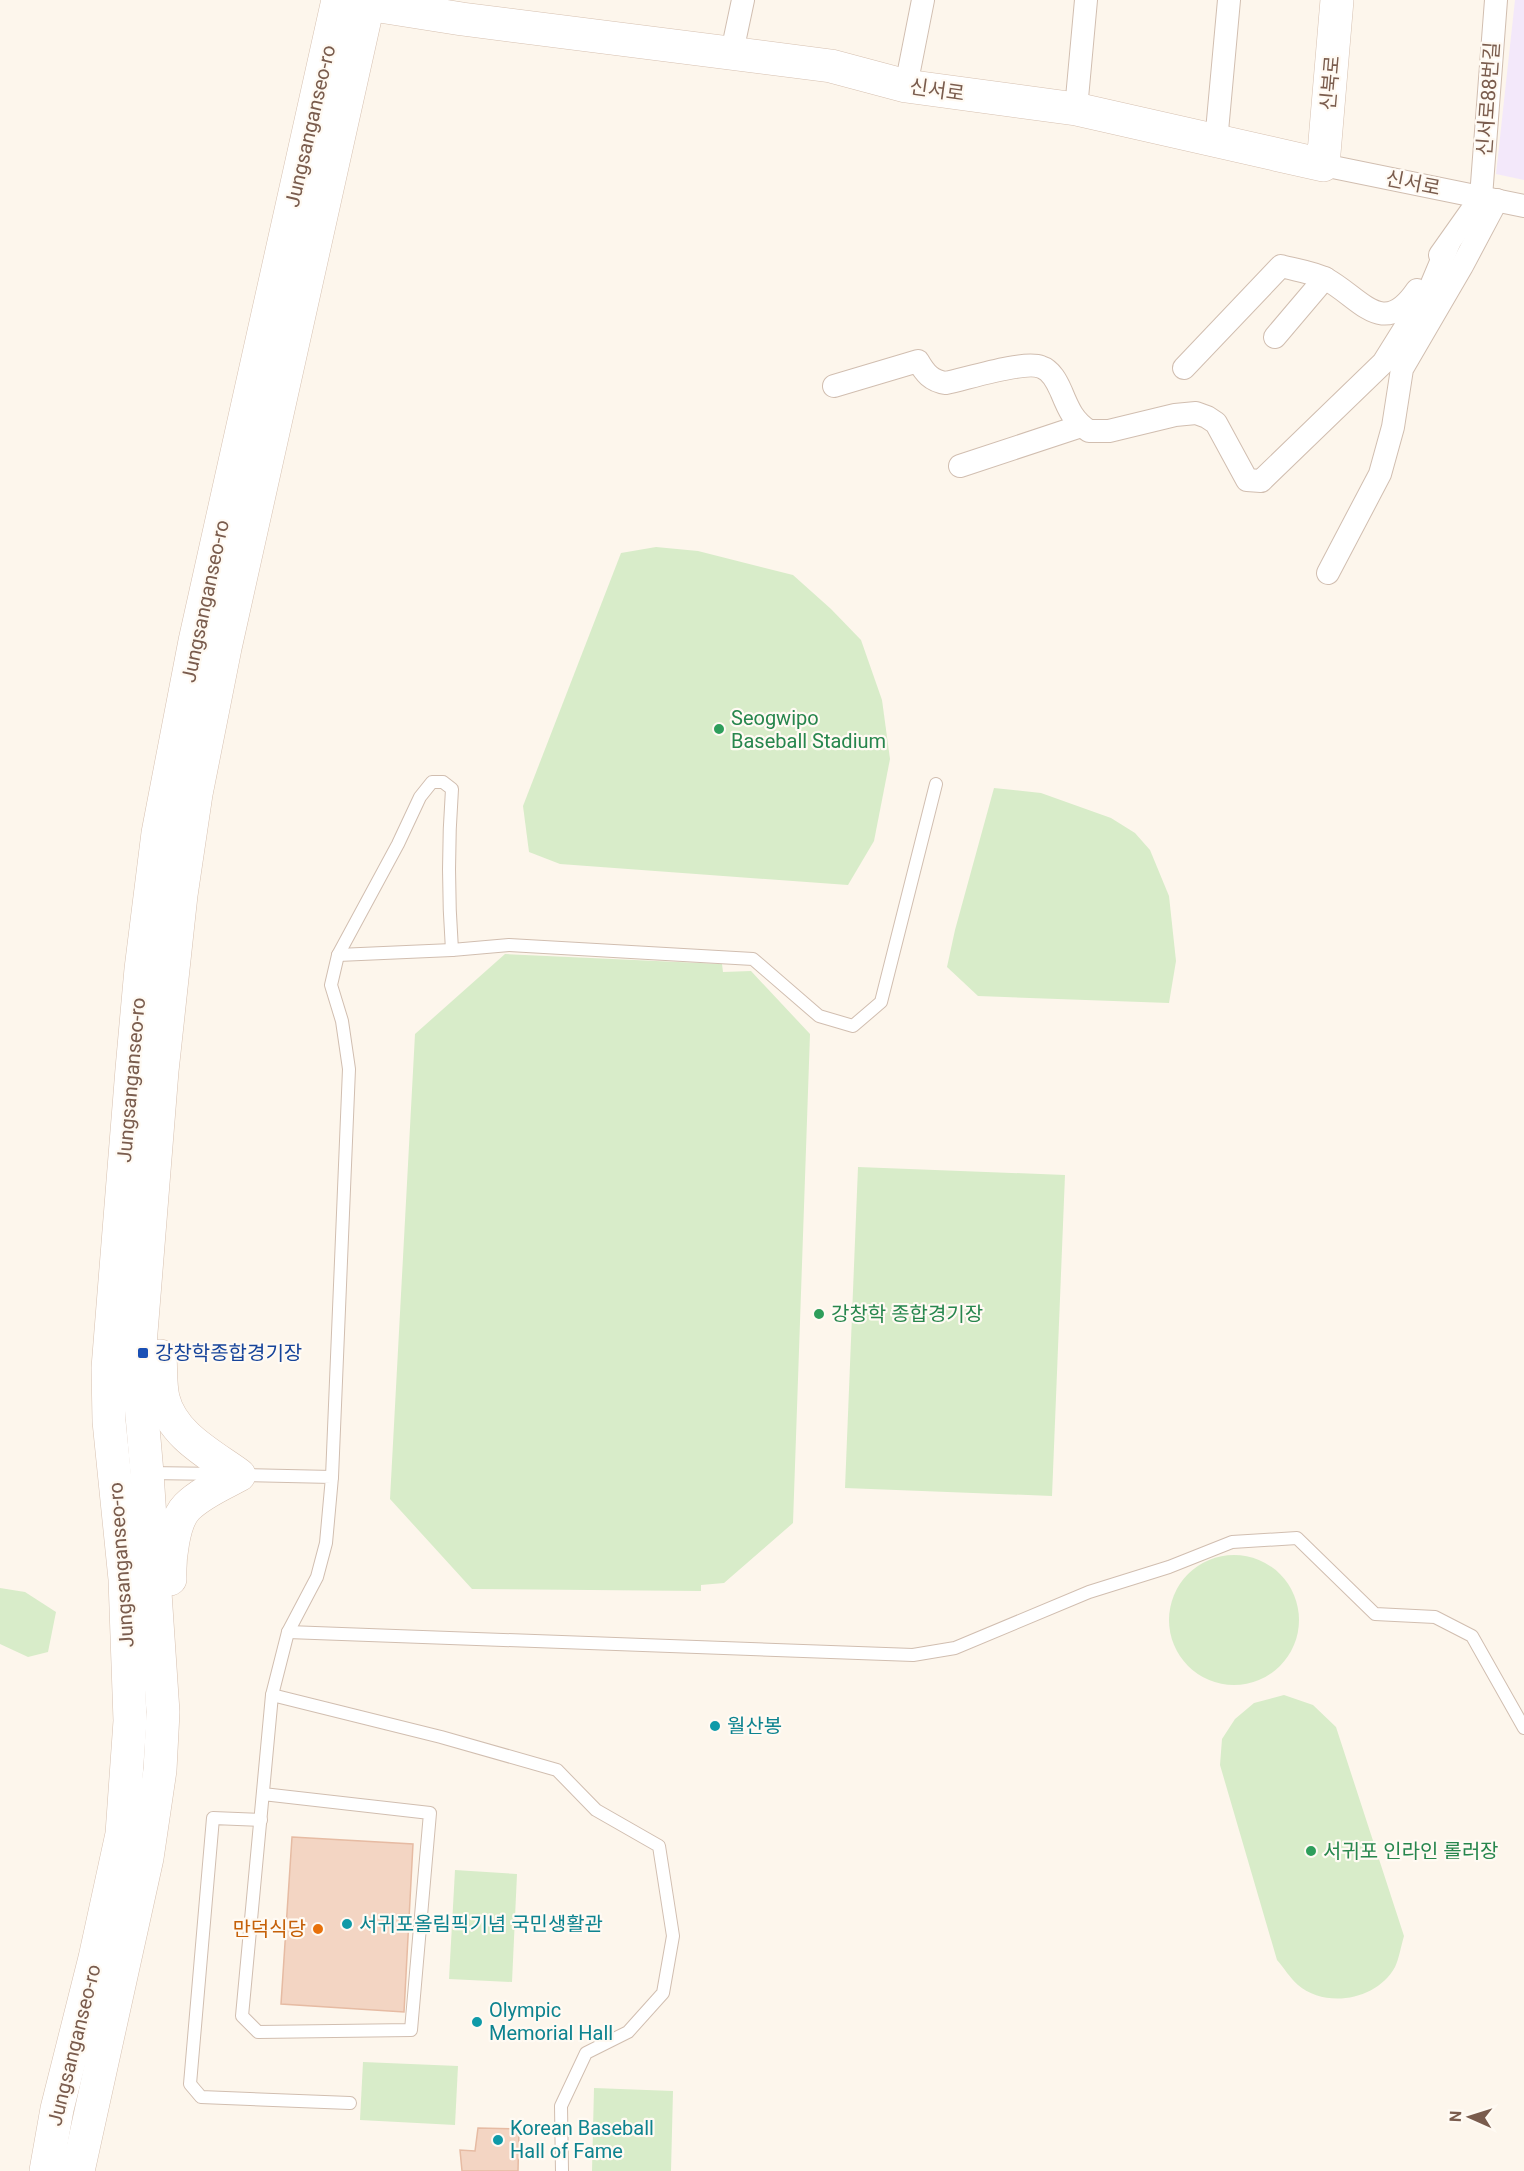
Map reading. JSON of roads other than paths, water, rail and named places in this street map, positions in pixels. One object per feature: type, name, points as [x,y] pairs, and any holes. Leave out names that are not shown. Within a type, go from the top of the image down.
[{"type":"main road","name":"신북로","points":[[1323,165],[1337,0]]},
{"type":"main road","name":"신서로","points":[[355,1],[464,10],[831,66],[906,86],[1076,109],[1323,165]]},
{"type":"main road","name":"Jungsanganseo-ro","points":[[46,2171],[57,2109],[95,1958],[122,1834],[130,1721],[125,1579],[138,1370],[172,972],[196,794],[355,1]]},
{"type":"main road","name":"Jungsanganseo-ro","points":[[78,2171],[147,1858],[160,1770],[163,1712],[131,1472],[109,1420],[108,1368],[141,969],[158,833],[195,641],[355,1]]},
{"type":"main road","points":[[150,1235],[159,1273],[158,1326],[163,1397],[172,1419],[189,1439],[239,1475],[209,1491],[185,1508],[176,1528],[170,1564],[171,1666],[163,1712]]},
{"type":"street","points":[[732,52],[743,0]]},
{"type":"street","points":[[906,86],[923,0]]},
{"type":"street","points":[[1076,109],[1086,0]]},
{"type":"street","points":[[1216,141],[1229,0]]},
{"type":"street","name":"신서로88번길","points":[[1489,199],[1496,0]]},
{"type":"street","name":"신서로","points":[[1323,165],[1524,206]]},
{"type":"street","points":[[1184,368],[1281,266],[1325,278],[1363,306],[1382,314],[1394,314],[1409,302],[1449,243],[1489,199]]},
{"type":"street","points":[[1328,573],[1380,474],[1393,427],[1402,369],[1462,266],[1489,199]]},
{"type":"street","points":[[834,386],[918,361],[926,374],[936,382],[946,383],[1016,367],[1038,365],[1045,368],[1058,384],[1072,417],[1089,432],[1109,431],[1175,415],[1196,413],[1216,423],[1247,480],[1261,481],[1383,363],[1431,286],[1449,243]]},
{"type":"street","points":[[1275,337],[1325,278]]},
{"type":"street","points":[[960,466],[1081,426]]},
{"type":"lane","points":[[262,1794],[430,1813],[411,2030],[258,2032],[242,2016],[262,1794],[272,1695],[288,1632],[317,1577],[326,1543],[332,1477],[349,1069],[342,1021],[331,985],[338,955],[398,844],[420,797],[432,782],[443,782],[452,789],[448,837],[452,950]]},
{"type":"lane","points":[[338,955],[509,945],[753,959],[819,1016],[853,1026],[881,1002],[936,783]]},
{"type":"lane","points":[[131,1472],[332,1477]]},
{"type":"lane","points":[[288,1632],[913,1655],[955,1648],[1089,1592],[1169,1567],[1232,1542],[1297,1538],[1375,1614],[1435,1617],[1472,1636],[1524,1728]]},
{"type":"lane","points":[[272,1695],[441,1737],[557,1770],[596,1810],[659,1846],[673,1936],[663,1993],[628,2032],[586,2053],[561,2106],[562,2171]]},
{"type":"lane","points":[[261,1820],[213,1818],[189,2084],[201,2097],[350,2103]]},
{"type":"place","name":"Seogwipo Baseball Stadium","points":[[719,729]]},
{"type":"place","name":"강창학 종합경기장","points":[[819,1314]]},
{"type":"place","name":"강창학종합경기장","points":[[143,1353]]},
{"type":"place","name":"월산봉","points":[[715,1726]]},
{"type":"place","name":"서귀포 인라인 롤러장","points":[[1311,1851]]},
{"type":"place","name":"서귀포올림픽기념 국민생활관","points":[[347,1924]]},
{"type":"place","name":"만덕식당","points":[[318,1929]]},
{"type":"place","name":"Olympic Memorial Hall","points":[[477,2022]]},
{"type":"place","name":"Korean Baseball Hall of Fame","points":[[498,2140]]}]
